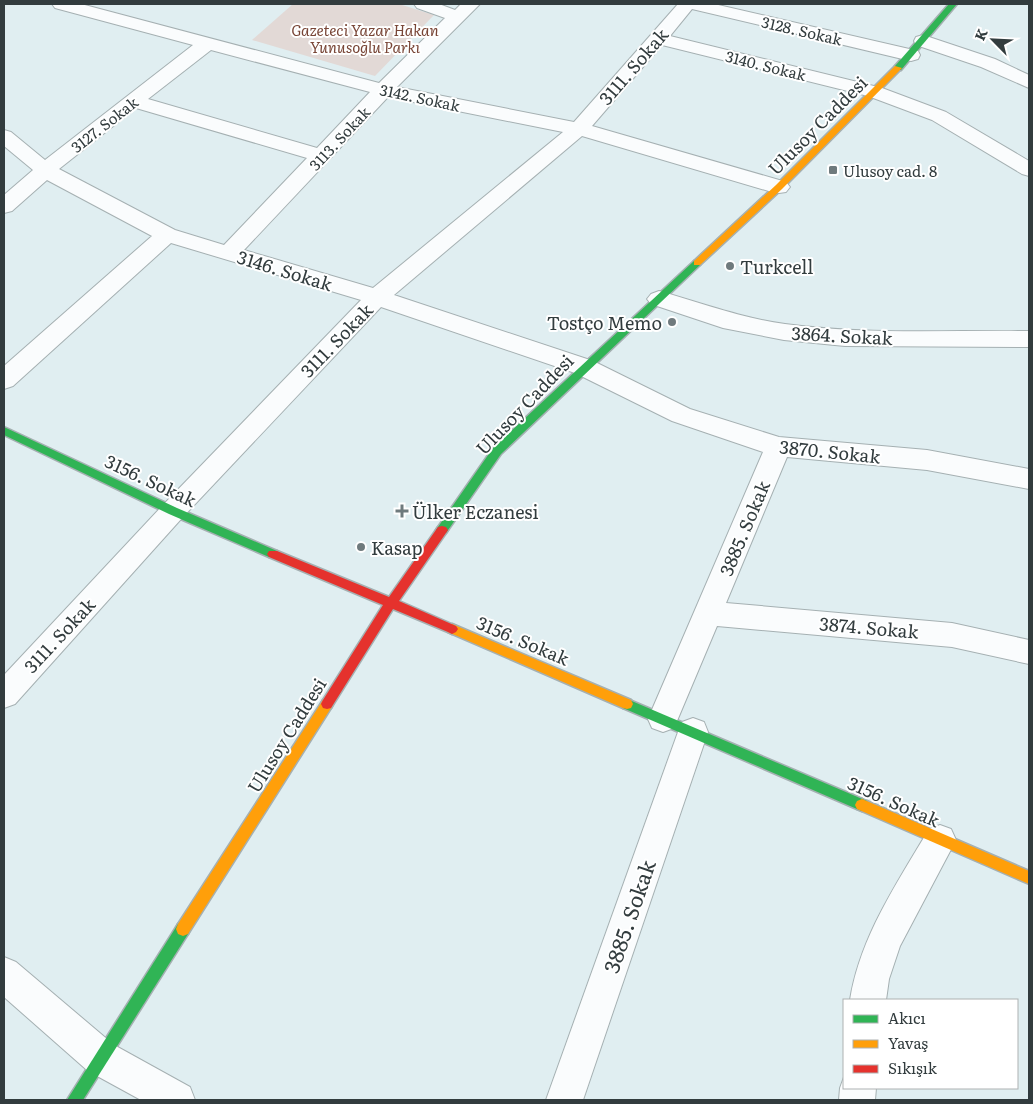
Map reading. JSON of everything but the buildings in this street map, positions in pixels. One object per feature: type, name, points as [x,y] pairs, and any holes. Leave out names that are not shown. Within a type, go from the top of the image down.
[{"type":"street","name":"3142. Sokak","points":[[61,4],[384,90],[580,129],[779,187]]},
{"type":"street","points":[[423,4],[465,10]]},
{"type":"street","name":"3111. Sokak","points":[[4,695],[173,511],[377,297],[580,129],[687,4]]},
{"type":"street","name":"3128. Sokak","points":[[692,4],[988,63],[1029,82]]},
{"type":"street","name":"Ulusoy Caddesi","points":[[74,1100],[391,603],[497,451],[584,366],[779,187],[917,48],[953,4]]},
{"type":"street","name":"3113. Sokak","points":[[229,253],[384,90],[465,10]]},
{"type":"street","name":"3140. Sokak","points":[[657,38],[874,92],[940,116],[1029,170]]},
{"type":"street","name":"3127. Sokak","points":[[4,206],[45,170],[206,44]]},
{"type":"street","points":[[133,101],[322,156]]},
{"type":"street","name":"3146. Sokak","points":[[4,136],[45,170],[167,235],[377,297],[584,366]]},
{"type":"street","points":[[4,380],[167,235]]},
{"type":"street","name":"3864. Sokak","points":[[659,299],[723,320],[784,332],[845,338],[1029,339]]},
{"type":"street","name":"3870. Sokak","points":[[584,366],[681,415],[778,447],[927,460],[1029,479]]},
{"type":"street","name":"3156. Sokak","points":[[4,431],[173,511],[663,719],[1029,878]]},
{"type":"street","name":"3885. Sokak","points":[[663,719],[778,447]]},
{"type":"street","name":"3874. Sokak","points":[[708,613],[952,635],[1029,652]]},
{"type":"street","name":"3885. Sokak","points":[[564,1100],[693,732]]},
{"type":"street","points":[[868,999],[870,978],[884,942],[940,840]]},
{"type":"street","points":[[4,974],[101,1058],[177,1100]]},
{"type":"green space","name":"Gazeteci Yazar Hakan Yunusoğlu Parkı","points":[[293,4],[399,4],[434,15],[375,76],[252,40]]},
{"type":"traffic: fast","points":[[898,68],[953,4]]},
{"type":"traffic: fast","points":[[442,530],[497,451],[697,263]]},
{"type":"traffic: fast","points":[[4,431],[173,511],[273,554]]},
{"type":"traffic: fast","points":[[627,704],[862,805]]},
{"type":"traffic: fast","points":[[74,1100],[183,929]]},
{"type":"traffic: slow","points":[[697,263],[779,187],[898,68]]},
{"type":"traffic: slow","points":[[452,629],[627,704]]},
{"type":"traffic: slow","points":[[183,929],[327,704]]},
{"type":"traffic: slow","points":[[862,805],[1029,878]]},
{"type":"traffic: jam","points":[[327,704],[391,603],[442,530]]},
{"type":"traffic: jam","points":[[273,554],[452,629]]},
{"type":"place","name":"Ulusoy cad. 8","points":[[833,170]]},
{"type":"place","name":"Turkcell","points":[[730,266]]},
{"type":"place","name":"Tostço Memo","points":[[672,322]]},
{"type":"place","name":"Ülker Eczanesi","points":[[402,511]]},
{"type":"place","name":"Kasap","points":[[361,547]]}]
